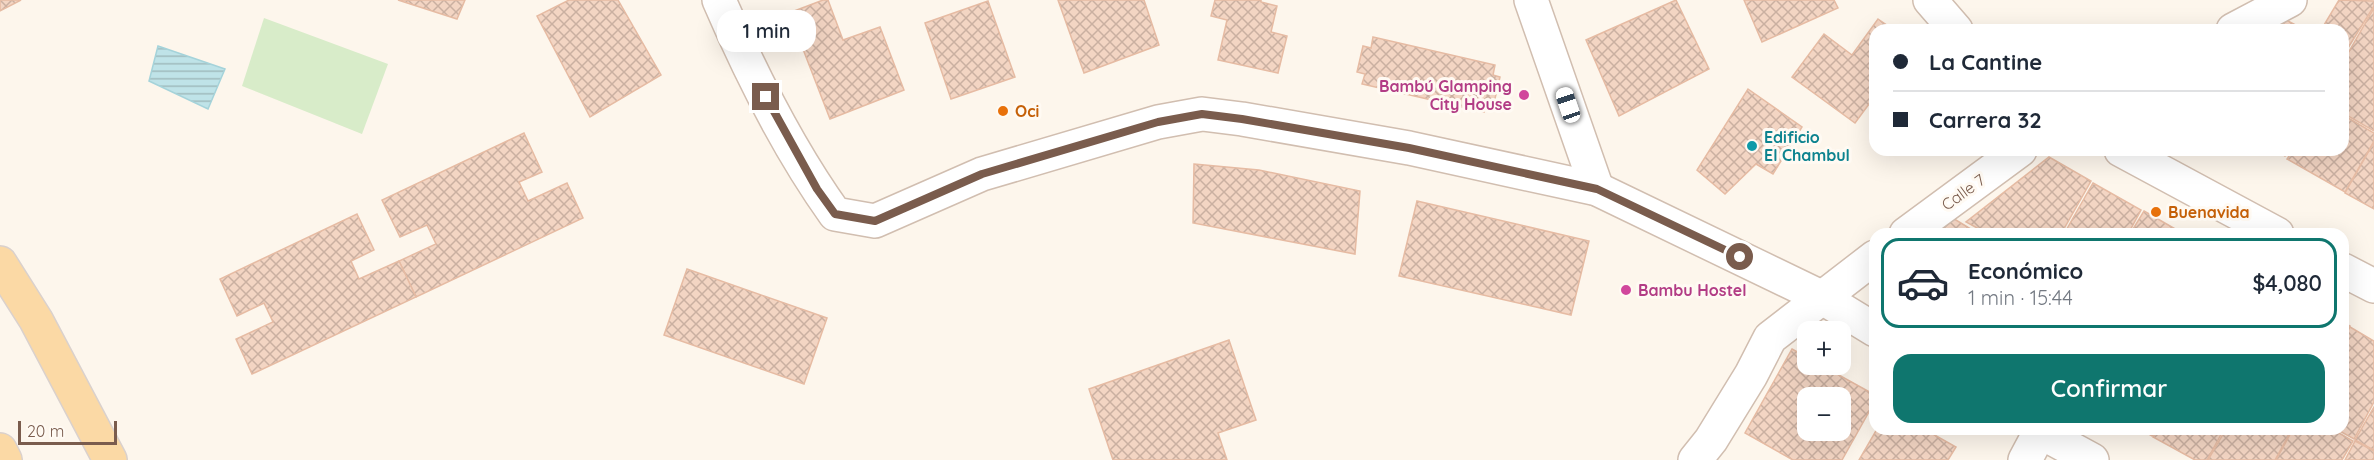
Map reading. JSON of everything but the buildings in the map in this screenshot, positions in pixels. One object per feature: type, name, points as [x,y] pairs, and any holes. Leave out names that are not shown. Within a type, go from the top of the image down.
[{"type":"main road","points":[[0,263],[36,320],[110,460]]},
{"type":"main road","points":[[0,450],[5,460]]},
{"type":"street","points":[[719,0],[745,60],[823,198],[835,214],[875,221],[982,174],[1158,122],[1202,114],[1409,148],[1597,189],[1821,297],[1869,326]]},
{"type":"street","points":[[1531,0],[1597,189]]},
{"type":"street","points":[[1930,0],[1951,24]]},
{"type":"street","points":[[2244,24],[2290,0]]},
{"type":"street","name":"Calle 7","points":[[1914,228],[2012,156]]},
{"type":"street","points":[[2139,156],[2266,228]]},
{"type":"street","points":[[1695,460],[1711,440],[1770,338],[1869,261]]},
{"type":"street","points":[[2349,273],[2374,286]]},
{"type":"street","points":[[2034,440],[2092,460]]},
{"type":"green space","points":[[264,18],[388,64],[362,134],[242,86]]},
{"type":"water","points":[[158,46],[225,69],[208,109],[149,81]]},
{"type":"place","name":"Bambú Glamping City House","points":[[1524,95]]},
{"type":"place","name":"Oci","points":[[1003,111]]},
{"type":"place","name":"Edificio El Chambul","points":[[1752,146]]},
{"type":"place","name":"Buenavida","points":[[2156,212]]},
{"type":"place","name":"Bambu Hostel","points":[[1626,290]]},
{"type":"route","points":[[766,97],[817,189],[835,214],[854,219],[875,221],[982,174],[1158,122],[1202,114],[1409,148],[1597,189],[1740,257]]}]
